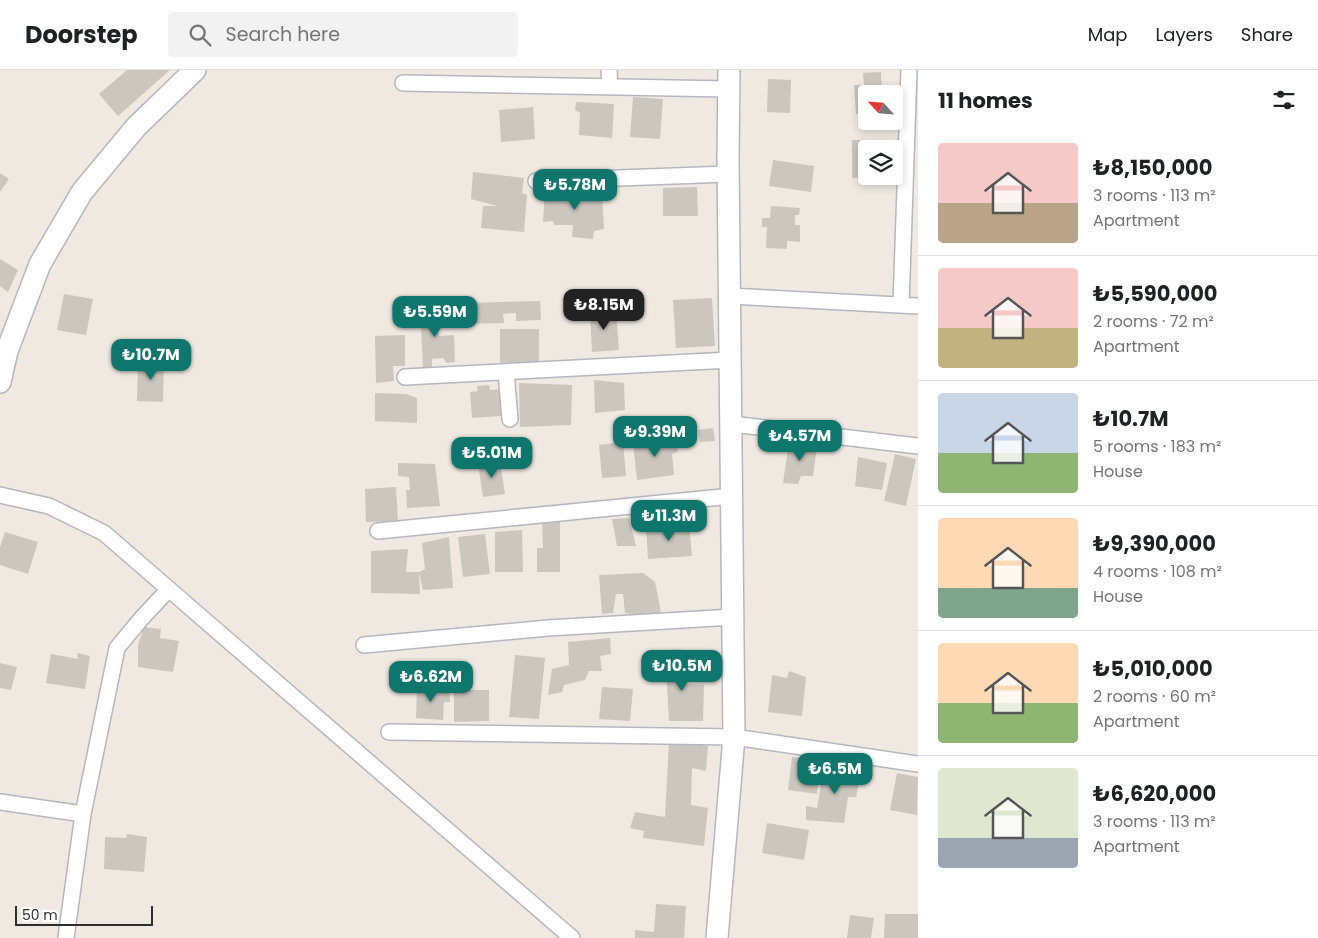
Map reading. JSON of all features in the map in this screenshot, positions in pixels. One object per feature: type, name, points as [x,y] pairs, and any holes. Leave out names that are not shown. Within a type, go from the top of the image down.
[{"type":"street","points":[[0,382],[7,352],[40,264],[82,192],[136,127],[196,70]]},
{"type":"street","points":[[609,70],[610,87]]},
{"type":"street","points":[[901,305],[909,70]]},
{"type":"street","points":[[403,83],[610,87],[729,80],[728,174],[734,737],[717,938]]},
{"type":"street","points":[[536,181],[728,174]]},
{"type":"street","points":[[729,296],[918,306]]},
{"type":"street","points":[[405,377],[730,360]]},
{"type":"street","points":[[506,372],[510,419]]},
{"type":"street","points":[[732,424],[918,446]]},
{"type":"street","points":[[0,495],[49,506],[104,533],[572,938]]},
{"type":"street","points":[[378,531],[732,496]]},
{"type":"street","points":[[66,938],[83,814],[117,648],[140,619],[169,589]]},
{"type":"street","points":[[364,645],[548,628],[733,617]]},
{"type":"street","points":[[389,732],[734,737],[918,764]]},
{"type":"street","points":[[0,802],[83,814]]},
{"type":"building","points":[[127,70],[170,70],[118,116],[99,94]]},
{"type":"building","points":[[881,72],[882,85],[864,85],[863,73]]},
{"type":"building","points":[[768,79],[791,80],[790,113],[767,112]]},
{"type":"building","points":[[854,85],[858,85],[858,114],[856,114]]},
{"type":"building","points":[[633,97],[663,99],[660,139],[630,137]]},
{"type":"building","points":[[576,102],[614,104],[612,138],[579,135],[580,113],[575,110]]},
{"type":"building","points":[[533,107],[535,139],[501,142],[499,110]]},
{"type":"building","points":[[852,140],[858,140],[858,178],[852,178]]},
{"type":"building","points":[[773,160],[814,166],[811,192],[769,186]]},
{"type":"building","points":[[473,172],[524,178],[522,193],[527,195],[524,232],[481,228],[483,206],[498,206],[471,199]]},
{"type":"building","points":[[0,173],[9,179],[0,192]]},
{"type":"building","points":[[697,187],[698,216],[663,216],[663,188]]},
{"type":"building","points":[[545,190],[602,192],[604,229],[594,231],[593,239],[572,237],[573,225],[554,225],[553,221],[543,222]]},
{"type":"building","points":[[771,206],[800,208],[799,215],[795,215],[795,225],[800,225],[800,242],[787,241],[787,249],[766,248],[767,227],[762,227],[762,218],[770,218]]},
{"type":"building","points":[[0,259],[18,270],[8,292],[0,286]]},
{"type":"building","points":[[64,294],[93,299],[86,335],[57,330]]},
{"type":"building","points":[[712,298],[715,346],[676,348],[673,300]]},
{"type":"building","points":[[540,301],[541,320],[516,321],[516,313],[503,314],[504,323],[462,324],[462,303]]},
{"type":"building","points":[[437,305],[439,336],[454,335],[455,362],[447,363],[443,358],[432,359],[432,367],[423,367],[420,306]]},
{"type":"building","points":[[616,310],[619,350],[592,352],[590,311]]},
{"type":"building","points":[[500,329],[539,329],[539,363],[500,364]]},
{"type":"building","points":[[405,335],[405,366],[393,366],[394,381],[376,383],[375,336]]},
{"type":"building","points":[[138,361],[164,361],[163,402],[137,401]]},
{"type":"building","points":[[594,380],[624,383],[625,410],[595,413]]},
{"type":"building","points":[[519,383],[572,385],[571,425],[520,427]]},
{"type":"building","points":[[489,385],[490,390],[502,389],[501,416],[472,418],[470,392],[478,391],[477,386]]},
{"type":"building","points":[[375,393],[406,394],[417,398],[417,423],[375,421]]},
{"type":"building","points":[[713,428],[715,441],[700,442],[698,430]]},
{"type":"building","points":[[675,438],[678,452],[672,454],[674,475],[637,480],[633,443]]},
{"type":"building","points":[[623,442],[626,476],[602,478],[599,445]]},
{"type":"building","points":[[789,442],[817,445],[813,476],[801,476],[798,484],[783,483]]},
{"type":"building","points":[[895,454],[916,459],[906,506],[884,501]]},
{"type":"building","points":[[858,457],[887,463],[882,490],[855,486]]},
{"type":"building","points":[[500,461],[505,494],[483,497],[478,464]]},
{"type":"building","points":[[398,463],[435,464],[440,506],[407,508],[406,490],[410,490],[409,477],[398,476]]},
{"type":"building","points":[[396,487],[398,521],[366,522],[365,489]]},
{"type":"building","points":[[629,518],[636,546],[617,546],[612,519]]},
{"type":"building","points":[[560,522],[560,572],[537,572],[537,548],[543,548],[542,523]]},
{"type":"building","points":[[689,524],[692,556],[648,559],[646,527]]},
{"type":"building","points":[[522,530],[523,572],[495,572],[495,532]]},
{"type":"building","points":[[5,532],[38,542],[28,574],[0,565],[0,547]]},
{"type":"building","points":[[485,534],[490,574],[463,577],[458,537]]},
{"type":"building","points":[[449,537],[453,588],[423,590],[419,572],[425,569],[422,543]]},
{"type":"building","points":[[408,549],[406,572],[419,572],[420,594],[371,593],[371,551]]},
{"type":"building","points":[[643,573],[655,582],[661,612],[646,616],[625,613],[623,594],[616,594],[613,613],[602,614],[599,575]]},
{"type":"building","points":[[144,627],[161,629],[160,638],[179,641],[173,672],[138,667],[138,645]]},
{"type":"building","points":[[610,638],[611,654],[600,656],[602,671],[589,671],[585,680],[564,685],[562,692],[548,695],[552,669],[569,665],[568,642]]},
{"type":"building","points":[[681,649],[682,684],[704,685],[703,721],[669,721],[665,650]]},
{"type":"building","points":[[77,653],[90,656],[85,689],[46,683],[51,654],[78,659]]},
{"type":"building","points":[[515,655],[545,658],[539,719],[509,717]]},
{"type":"building","points":[[0,663],[17,667],[11,690],[0,688]]},
{"type":"building","points":[[789,671],[806,677],[802,716],[768,712],[772,675],[787,678]]},
{"type":"building","points":[[417,687],[449,689],[450,702],[444,702],[443,720],[416,718]]},
{"type":"building","points":[[602,687],[633,689],[630,721],[599,719]]},
{"type":"building","points":[[454,690],[489,690],[489,721],[454,722]]},
{"type":"building","points":[[669,741],[708,746],[706,771],[692,768],[691,805],[708,808],[704,846],[643,838],[644,831],[630,828],[635,812],[665,817]]},
{"type":"building","points":[[792,757],[821,760],[817,794],[788,790]]},
{"type":"building","points":[[829,764],[862,769],[856,797],[848,797],[844,823],[806,820],[806,806],[817,808],[821,785],[825,785]]},
{"type":"building","points":[[897,773],[918,777],[917,815],[890,810]]},
{"type":"building","points":[[767,823],[809,830],[804,860],[762,853]]},
{"type":"building","points":[[127,834],[147,837],[144,872],[104,869],[105,837],[126,838]]},
{"type":"building","points":[[656,904],[686,906],[684,938],[635,938],[635,930],[654,932]]},
{"type":"building","points":[[885,914],[918,914],[918,938],[884,938]]},
{"type":"building","points":[[850,915],[874,918],[871,938],[847,938]]}]
